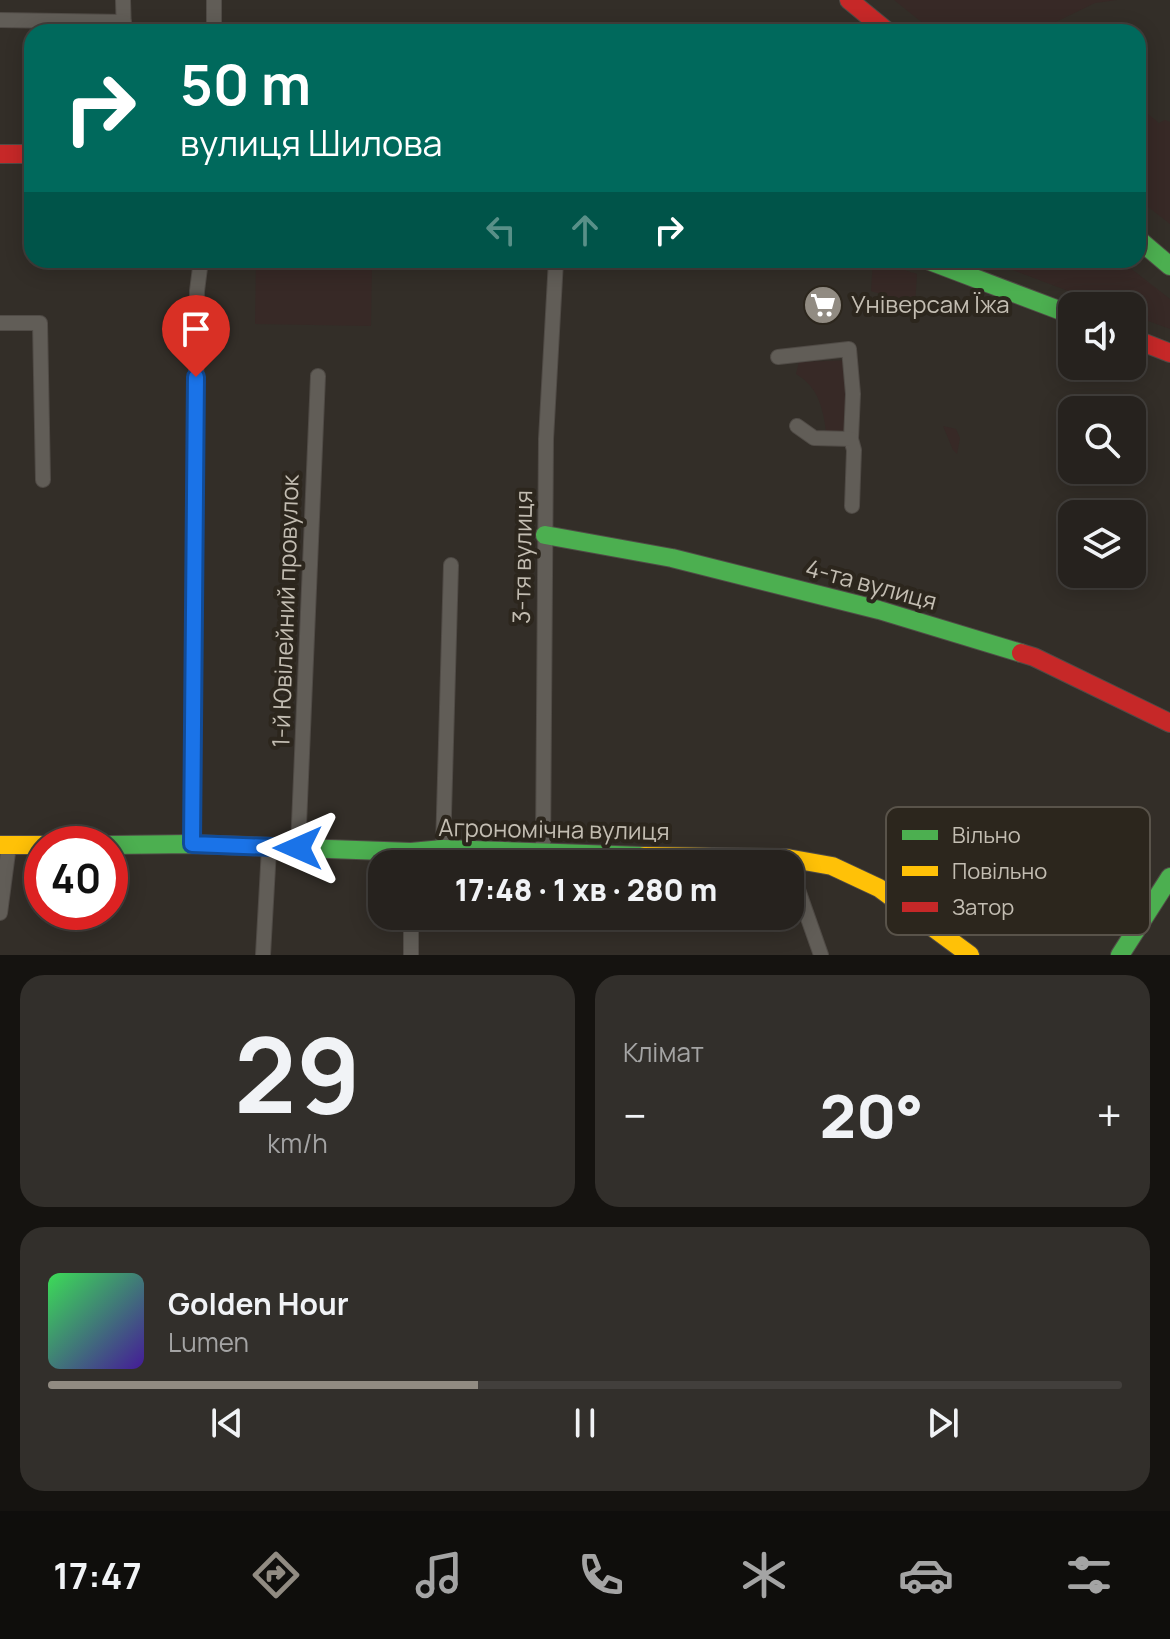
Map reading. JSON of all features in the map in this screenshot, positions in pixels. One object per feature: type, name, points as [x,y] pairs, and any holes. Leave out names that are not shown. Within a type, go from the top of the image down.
[{"type":"street","points":[[123,0],[124,24]]},
{"type":"street","points":[[214,0],[214,24]]},
{"type":"street","points":[[849,0],[878,24]]},
{"type":"street","points":[[0,20],[71,24]]},
{"type":"street","points":[[0,154],[24,154]]},
{"type":"street","points":[[1146,246],[1170,266]]},
{"type":"street","points":[[192,844],[197,291],[200,268]]},
{"type":"street","name":"3-тя вулиця","points":[[543,850],[546,439],[556,268]]},
{"type":"street","points":[[948,268],[1058,310]]},
{"type":"street","points":[[0,323],[40,323],[43,480]]},
{"type":"street","points":[[1146,344],[1170,353]]},
{"type":"street","points":[[778,357],[849,349],[853,394],[852,506]]},
{"type":"street","name":"1-й Ювілейний провулок","points":[[298,848],[318,376]]},
{"type":"street","points":[[797,426],[814,438],[851,439]]},
{"type":"street","name":"4-та вулиця","points":[[545,535],[672,558],[893,614],[1034,657],[1170,723]]},
{"type":"street","points":[[443,849],[451,565]]},
{"type":"street","points":[[0,913],[4,845]]},
{"type":"street","name":"Агрономічна вулиця","points":[[128,845],[298,848],[368,854]]},
{"type":"street","points":[[263,955],[269,849]]},
{"type":"street","name":"Агрономічна вулиця","points":[[439,850],[463,850]]},
{"type":"street","name":"Агрономічна вулиця","points":[[804,862],[818,862],[846,870],[886,894]]},
{"type":"street","points":[[1150,908],[1170,877]]},
{"type":"street","points":[[804,906],[821,955]]},
{"type":"street","points":[[411,930],[411,955]]},
{"type":"street","name":"Агрономічна вулиця","points":[[942,935],[970,955]]},
{"type":"street","points":[[1120,955],[1133,935]]},
{"type":"shaded area","points":[[894,0],[1117,0],[1095,3],[1052,24],[924,24]]},
{"type":"shaded area","points":[[1146,112],[1159,123],[1165,120],[1170,122],[1170,224],[1146,205]]},
{"type":"shaded area","points":[[256,268],[372,268],[371,326],[255,324]]},
{"type":"shaded area","points":[[872,268],[898,268],[917,274],[915,305],[871,291]]},
{"type":"shaded area","points":[[1007,268],[1130,268],[1170,299],[1170,329],[1146,320],[1146,292],[1071,292]]},
{"type":"shaded area","points":[[851,360],[852,433],[827,437],[822,409],[815,393],[796,374],[799,362]]},
{"type":"shaded area","points":[[943,426],[956,429],[960,438],[957,454],[953,450]]},
{"type":"traffic: fast","points":[[1146,246],[1170,266]]},
{"type":"traffic: fast","points":[[948,268],[1058,310]]},
{"type":"traffic: fast","points":[[545,535],[672,558],[879,610],[1021,653]]},
{"type":"traffic: fast","points":[[128,845],[368,850]]},
{"type":"traffic: fast","points":[[432,850],[472,850]]},
{"type":"traffic: fast","points":[[1150,908],[1170,877]]},
{"type":"traffic: fast","points":[[1120,955],[1133,935]]},
{"type":"traffic: slow","points":[[0,845],[24,845]]},
{"type":"traffic: slow","points":[[804,861],[832,866],[886,893]]},
{"type":"traffic: slow","points":[[943,935],[970,955]]},
{"type":"traffic: jam","points":[[849,0],[878,24]]},
{"type":"traffic: jam","points":[[0,154],[24,154]]},
{"type":"traffic: jam","points":[[1146,344],[1170,353]]},
{"type":"traffic: jam","points":[[1021,653],[1170,723]]},
{"type":"place","name":"Універсам Їжа","points":[[823,305]]},
{"type":"route","points":[[196,377],[192,844],[298,848]]}]
